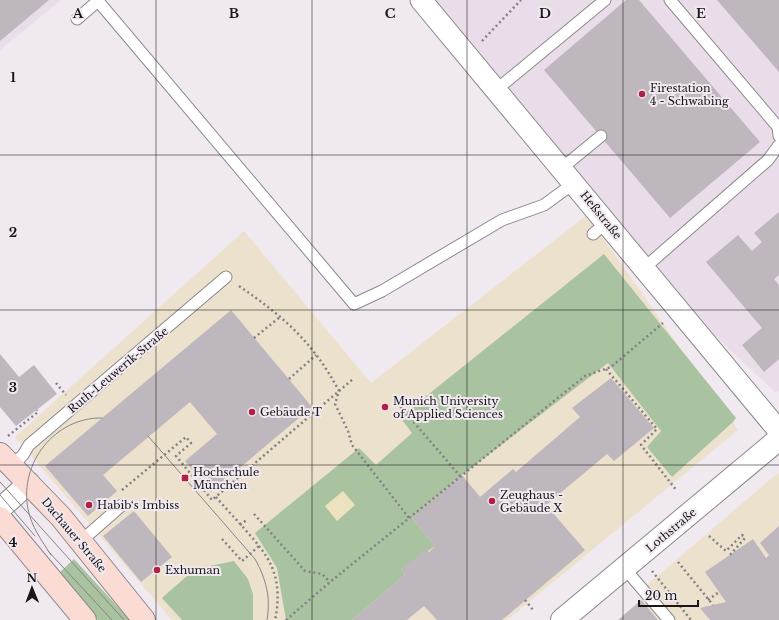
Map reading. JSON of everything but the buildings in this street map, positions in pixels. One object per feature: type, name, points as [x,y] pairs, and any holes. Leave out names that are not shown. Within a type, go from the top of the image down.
[{"type":"main road","name":"Dachauer Straße","points":[[6,453],[29,483],[81,541],[144,620]]},
{"type":"main road","points":[[0,518],[85,620]]},
{"type":"street","name":"Heßstraße","points":[[422,0],[568,176],[600,228],[643,269],[679,310],[779,431]]},
{"type":"street","name":"Lothstraße","points":[[562,620],[779,439]]},
{"type":"street","points":[[0,509],[29,483]]},
{"type":"lane","points":[[77,19],[99,0],[354,304],[382,291],[502,220],[544,205],[601,136]]},
{"type":"lane","points":[[496,90],[605,0]]},
{"type":"lane","points":[[670,0],[779,130]]},
{"type":"lane","points":[[643,269],[768,160],[779,145]]},
{"type":"lane","name":"Ruth-Leuwerik-Straße","points":[[6,453],[23,455],[29,445],[226,277]]},
{"type":"lane","points":[[81,541],[122,505]]},
{"type":"lane","points":[[632,563],[669,620]]},
{"type":"path","points":[[498,25],[521,0]]},
{"type":"path","points":[[226,277],[267,306],[304,338],[326,366],[339,391],[335,404],[348,431],[352,444],[409,518]]},
{"type":"path","points":[[286,620],[330,582],[585,376],[606,369],[679,310]]},
{"type":"path","points":[[254,338],[280,317]]},
{"type":"path","points":[[289,380],[316,354]]},
{"type":"path","points":[[606,369],[657,429],[641,445],[677,491]]},
{"type":"path","points":[[120,492],[186,437],[191,443],[176,456],[212,500],[353,379]]},
{"type":"path","points":[[394,399],[460,476]]},
{"type":"path","points":[[6,453],[38,412],[36,410]]},
{"type":"path","points":[[216,497],[258,546],[271,564],[277,586],[278,606],[275,620]]},
{"type":"path","points":[[254,514],[305,571],[322,574],[330,582]]},
{"type":"path","points":[[240,526],[248,519]]},
{"type":"path","points":[[708,536],[726,551],[742,535],[745,538],[729,556]]},
{"type":"path","points":[[222,539],[242,561],[258,546]]},
{"type":"path","points":[[678,562],[713,605]]},
{"type":"path","points":[[632,563],[691,620]]},
{"type":"path","points":[[708,600],[718,592]]},
{"type":"path","points":[[525,600],[534,611]]},
{"type":"shaded area","points":[[0,0],[61,0],[0,50]]},
{"type":"shaded area","points":[[417,0],[779,0],[779,391],[776,393],[587,215]]},
{"type":"shaded area","name":"Munich University of Applied Sciences","points":[[587,215],[738,430],[507,620],[172,620],[15,437],[244,231],[371,383]]},
{"type":"shaded area","points":[[779,472],[779,620],[658,620],[641,600],[640,591]]},
{"type":"green space","points":[[604,254],[736,418],[733,422],[672,477],[647,447],[661,431],[608,363],[462,475],[412,518],[435,546],[401,570],[405,575],[352,620],[286,620],[277,568],[255,533],[359,448],[376,465],[412,433],[400,417]]},
{"type":"green space","points":[[74,559],[130,620],[98,620],[59,573]]},
{"type":"green space","points":[[234,561],[248,579],[253,594],[253,620],[182,620],[162,598],[195,569]]},
{"type":"sand","points":[[343,491],[355,505],[337,521],[325,506]]},
{"type":"tram line","points":[[51,555],[37,533],[29,515],[27,492],[29,475],[35,460],[44,446],[56,434],[69,425],[85,420],[102,418]]},
{"type":"tram line","points":[[148,436],[255,559],[267,588],[267,620]]},
{"type":"tram line","points":[[0,482],[124,620]]},
{"type":"tram line","points":[[0,495],[35,536]]},
{"type":"tram line","points":[[48,551],[112,620]]},
{"type":"place","name":"Firestation 4 - Schwabing","points":[[642,94]]},
{"type":"place","name":"Munich University of Applied Sciences","points":[[385,407]]},
{"type":"place","name":"Gebäude T","points":[[252,412]]},
{"type":"place","name":"Hochschule München","points":[[185,478]]},
{"type":"place","name":"Zeughaus - Gebäude X","points":[[492,501]]},
{"type":"place","name":"Habib‘s Imbiss","points":[[89,505]]},
{"type":"place","name":"Exhuman","points":[[157,570]]}]
